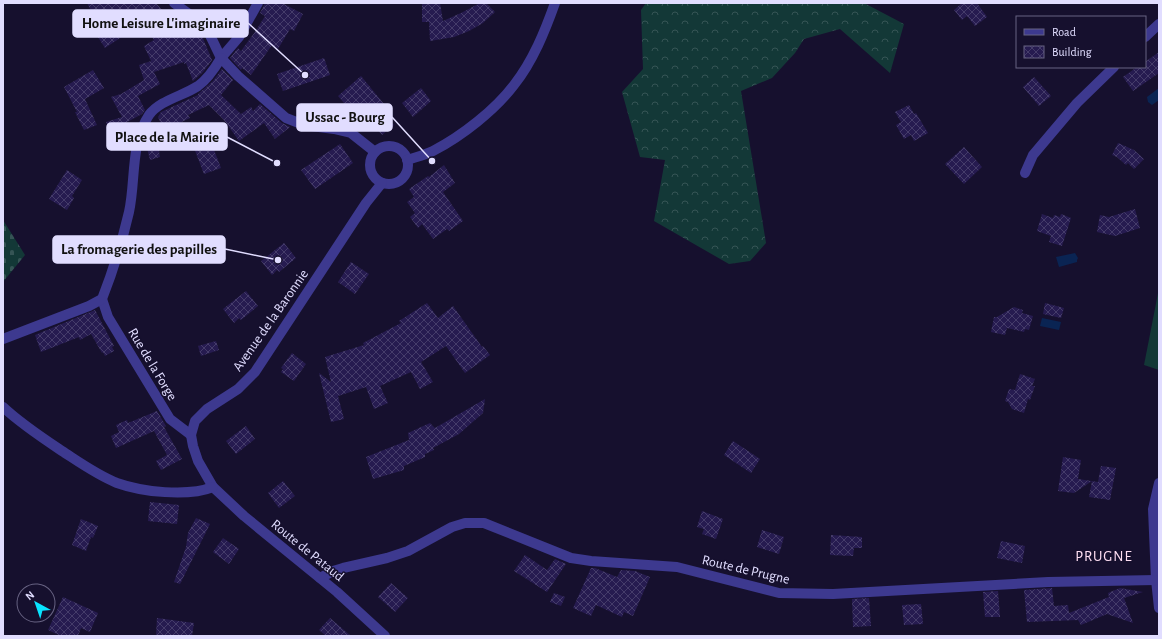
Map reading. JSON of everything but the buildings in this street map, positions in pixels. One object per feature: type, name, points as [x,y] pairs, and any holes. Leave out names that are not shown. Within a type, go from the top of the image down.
[{"type":"street","points":[[174,3],[196,19],[208,31],[221,58],[238,76],[286,118],[304,125],[351,133],[375,152]]},
{"type":"street","points":[[3,339],[89,306],[102,299],[112,272],[129,211],[139,135],[149,115],[155,108],[198,86],[211,75],[221,58],[239,37],[258,3]]},
{"type":"street","points":[[407,160],[433,151],[462,133],[492,109],[514,85],[536,51],[555,3]]},
{"type":"street","points":[[1146,36],[1159,24]]},
{"type":"street","points":[[1024,173],[1033,155],[1077,103],[1113,68]]},
{"type":"street","points":[[385,146],[396,147],[401,150],[407,160],[406,172],[399,181],[393,184],[382,183],[376,180],[370,169],[371,157],[375,152],[385,146]]},
{"type":"street","name":"Avenue de la Baronnie","points":[[192,435],[195,421],[199,417],[238,389],[255,372],[366,203],[382,183]]},
{"type":"street","name":"Rue de la Forge","points":[[102,299],[108,317],[170,419],[192,435]]},
{"type":"street","points":[[3,407],[18,421],[85,466],[117,483],[144,489],[191,492],[206,490],[213,487],[198,461],[193,446],[192,435]]},
{"type":"street","points":[[1159,483],[1153,509],[1156,580],[1159,608]]},
{"type":"street","name":"Route de Pataud","points":[[213,487],[244,516],[337,592],[385,636]]},
{"type":"street","name":"Route de Prugne","points":[[320,578],[333,571],[387,558],[408,551],[452,527],[465,523],[484,523],[571,558],[591,561],[677,567],[779,593],[833,594],[1048,582],[1156,580]]},
{"type":"green space","points":[[646,3],[864,3],[904,24],[890,73],[840,29],[804,39],[795,53],[772,78],[741,91],[766,243],[750,261],[729,264],[654,221],[665,160],[640,157],[622,92],[643,69],[641,10]]},
{"type":"green space","points":[[3,220],[25,255],[3,282]]},
{"type":"green space","points":[[1159,288],[1159,370],[1144,365]]},
{"type":"water","points":[[1159,88],[1159,100],[1152,105],[1148,102],[1147,97]]},
{"type":"water","points":[[1075,253],[1078,258],[1077,262],[1059,267],[1056,257]]},
{"type":"water","points":[[1042,318],[1061,322],[1059,330],[1040,326]]},
{"type":"place","name":"Home Leisure L'imaginaire","points":[[305,75]]},
{"type":"place","name":"Ussac - Bourg","points":[[432,161]]},
{"type":"place","name":"Place de la Mairie","points":[[277,163]]},
{"type":"place","name":"La fromagerie des papilles","points":[[278,260]]},
{"type":"district","name":"PRUGNE","points":[[1104,556]]}]
